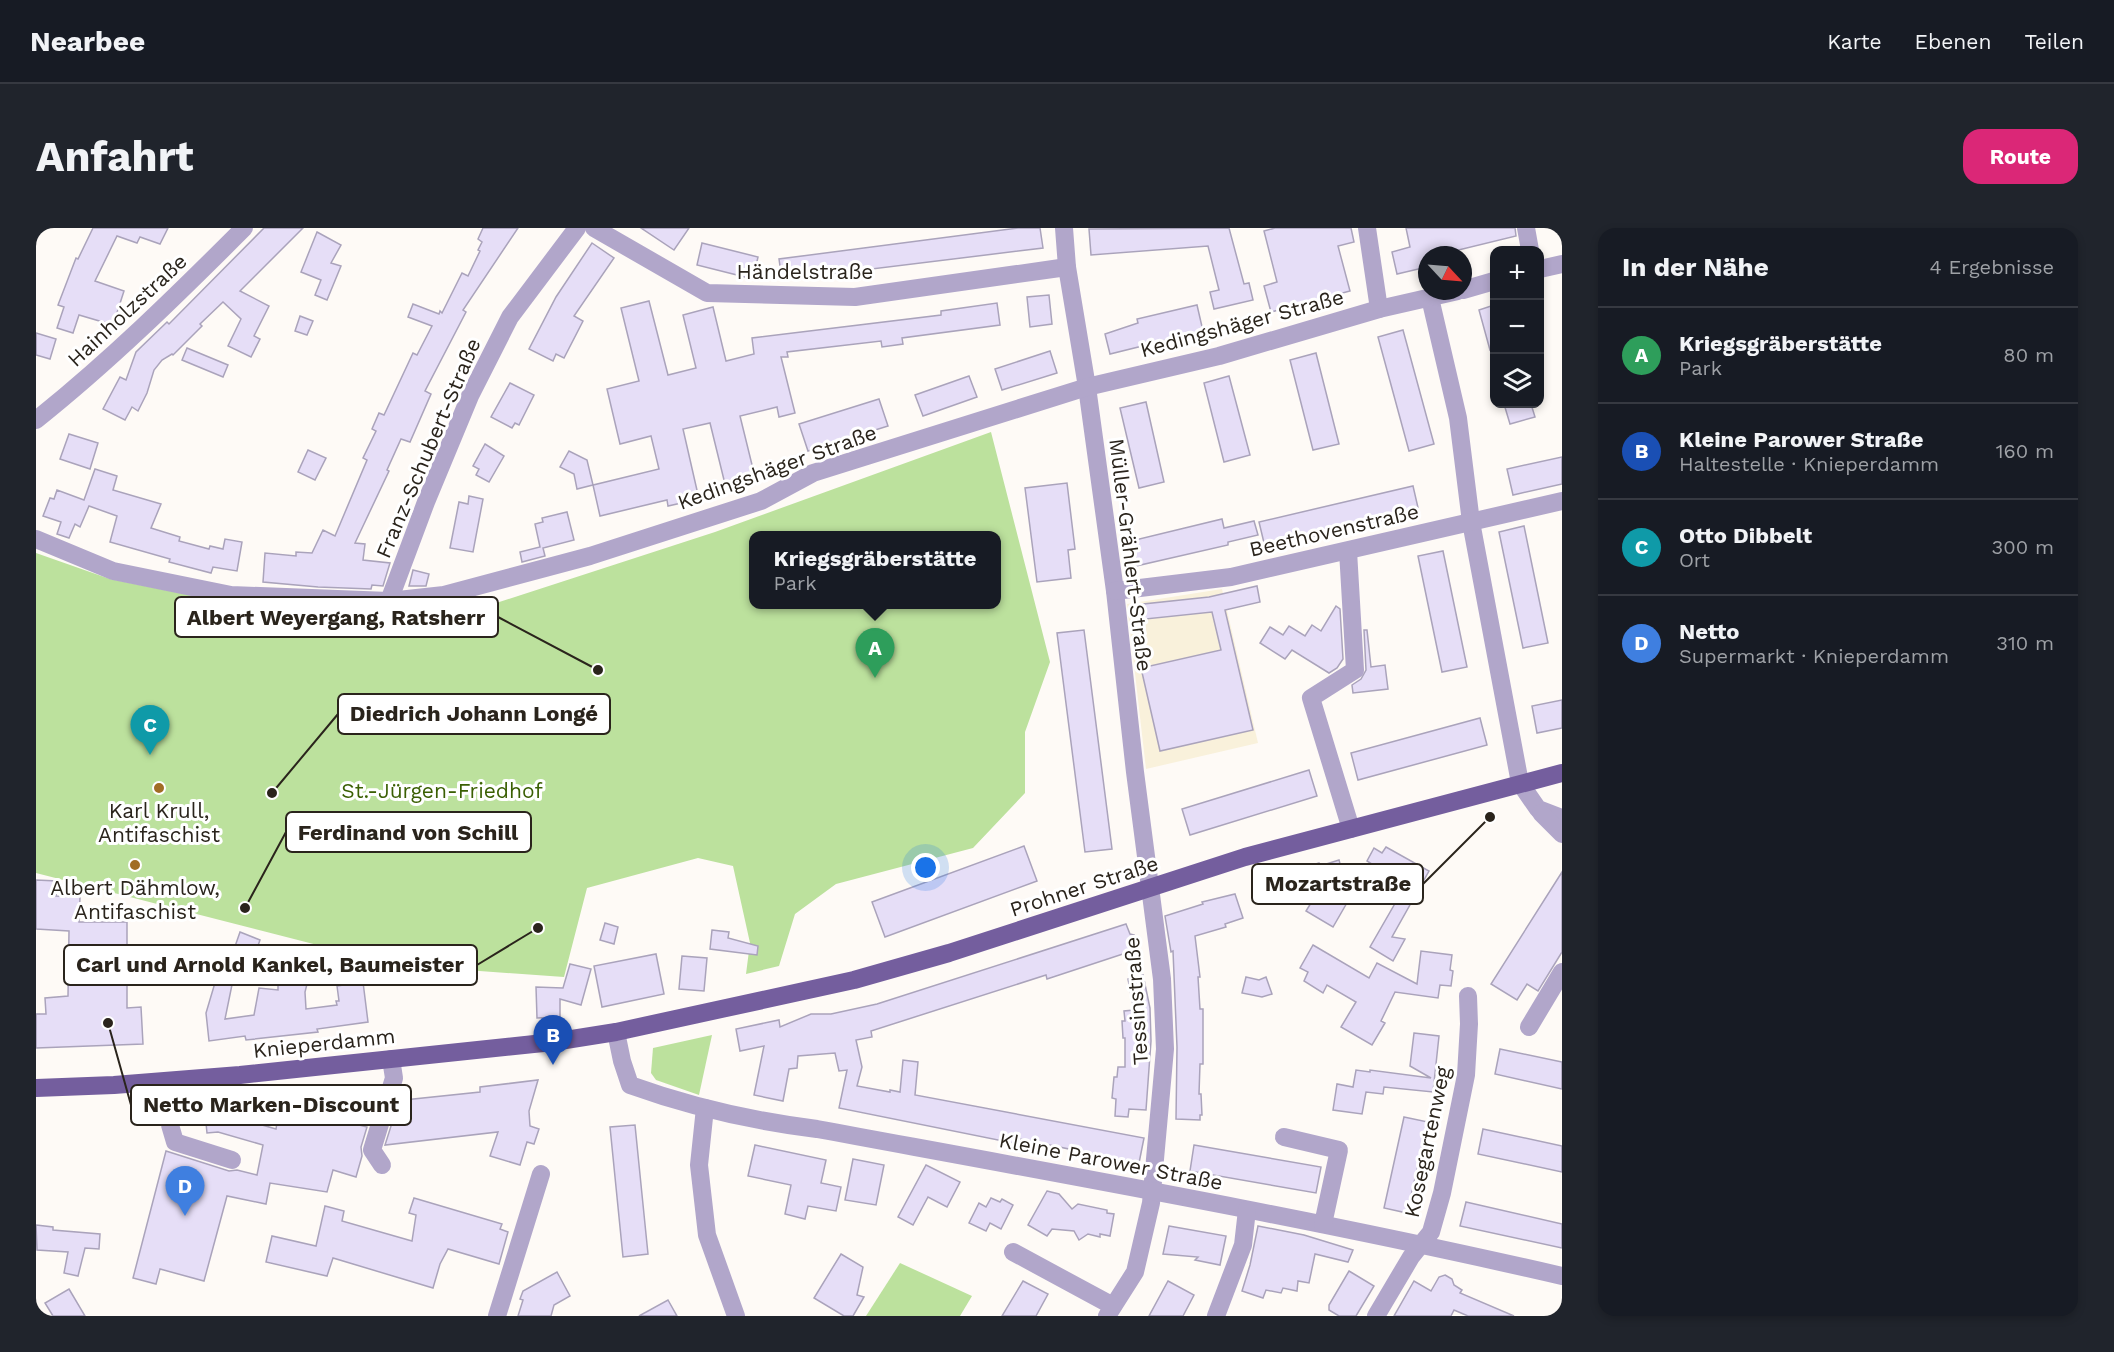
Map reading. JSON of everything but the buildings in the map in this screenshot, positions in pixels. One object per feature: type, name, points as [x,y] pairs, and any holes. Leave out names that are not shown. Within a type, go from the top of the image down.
[{"type":"main road","name":"Prohner Straße","points":[[616,1032],[854,980],[949,953],[1245,857],[1520,783],[1562,774]]},
{"type":"main road","name":"Knieperdamm","points":[[36,1088],[114,1085],[223,1076],[553,1042],[616,1032]]},
{"type":"street","name":"Hainholzstraße","points":[[36,420],[86,380],[169,303],[244,228]]},
{"type":"street","name":"Franz-Schubert-Straße","points":[[388,601],[470,396],[510,317],[577,228]]},
{"type":"street","name":"Händelstraße","points":[[594,228],[707,293],[855,297],[1067,267]]},
{"type":"street","name":"Müller-Grählert-Straße","points":[[1064,228],[1067,267],[1087,387],[1115,591],[1149,889]]},
{"type":"street","points":[[1367,228],[1379,309]]},
{"type":"street","points":[[1526,228],[1529,246]]},
{"type":"street","points":[[1544,268],[1562,264]]},
{"type":"street","points":[[1472,287],[1490,282]]},
{"type":"street","name":"Kedingshäger Straße","points":[[36,539],[113,571],[231,595],[388,601],[444,595],[591,556],[761,501],[813,473],[1087,387],[1219,356],[1379,309],[1421,300]]},
{"type":"street","points":[[1430,300],[1458,418],[1471,522],[1520,783],[1544,818],[1562,834]]},
{"type":"street","name":"Beethovenstraße","points":[[1115,591],[1231,577],[1562,501]]},
{"type":"street","points":[[1348,551],[1355,670],[1311,698],[1351,829]]},
{"type":"street","points":[[1538,809],[1562,818]]},
{"type":"street","name":"Tessinstraße","points":[[1110,1311],[1135,1272],[1153,1191],[1152,1180],[1165,1050],[1162,979],[1149,889]]},
{"type":"street","points":[[1529,1027],[1562,972]]},
{"type":"street","name":"Kosegartenweg","points":[[1376,1316],[1411,1257],[1431,1232],[1442,1193],[1466,1075],[1468,996]]},
{"type":"street","name":"Kleine Parower Straße","points":[[616,1032],[630,1084],[652,1093],[705,1108],[760,1122],[817,1129],[1323,1224],[1562,1276]]},
{"type":"street","points":[[382,1165],[372,1150],[394,1078],[391,1059]]},
{"type":"street","points":[[705,1108],[699,1166],[707,1235],[736,1316]]},
{"type":"street","points":[[170,1125],[175,1142],[232,1160]]},
{"type":"street","points":[[1284,1137],[1339,1150],[1323,1224]]},
{"type":"street","points":[[497,1316],[541,1174]]},
{"type":"street","points":[[1216,1316],[1243,1245],[1246,1210]]},
{"type":"street","points":[[1013,1252],[1110,1311]]},
{"type":"shaded area","points":[[1222,589],[1258,743],[1146,769],[1127,604]]},
{"type":"green space","name":"St.-Jürgen-Friedhof","points":[[991,432],[1050,662],[1025,732],[1025,793],[973,848],[836,884],[795,914],[779,966],[746,974],[750,943],[733,866],[698,858],[587,888],[564,977],[466,970],[333,949],[36,873],[36,553],[110,579],[229,603],[391,622],[487,606],[715,532]]},
{"type":"green space","points":[[712,1035],[699,1095],[656,1080],[651,1073],[653,1048]]},
{"type":"green space","points":[[900,1263],[972,1296],[960,1316],[866,1316]]},
{"type":"place","name":"Albert Weyergang, Ratsherr","points":[[598,670]]},
{"type":"place","name":"Kriegsgräberstätte","points":[[875,678]]},
{"type":"place","name":"Otto Dibbelt","points":[[150,755]]},
{"type":"place","name":"Karl Krull, Antifaschist","points":[[159,788]]},
{"type":"place","name":"Diedrich Johann Longé","points":[[272,793]]},
{"type":"place","name":"Mozartstraße","points":[[1490,817]]},
{"type":"place","name":"Albert Dähmlow, Antifaschist","points":[[135,865]]},
{"type":"place","name":"Ferdinand von Schill","points":[[245,908]]},
{"type":"place","name":"Carl und Arnold Kankel, Baumeister","points":[[538,928]]},
{"type":"place","name":"Netto Marken-Discount","points":[[108,1023]]},
{"type":"place","name":"Kleine Parower Straße","points":[[553,1065]]},
{"type":"place","name":"Netto","points":[[185,1216]]}]
